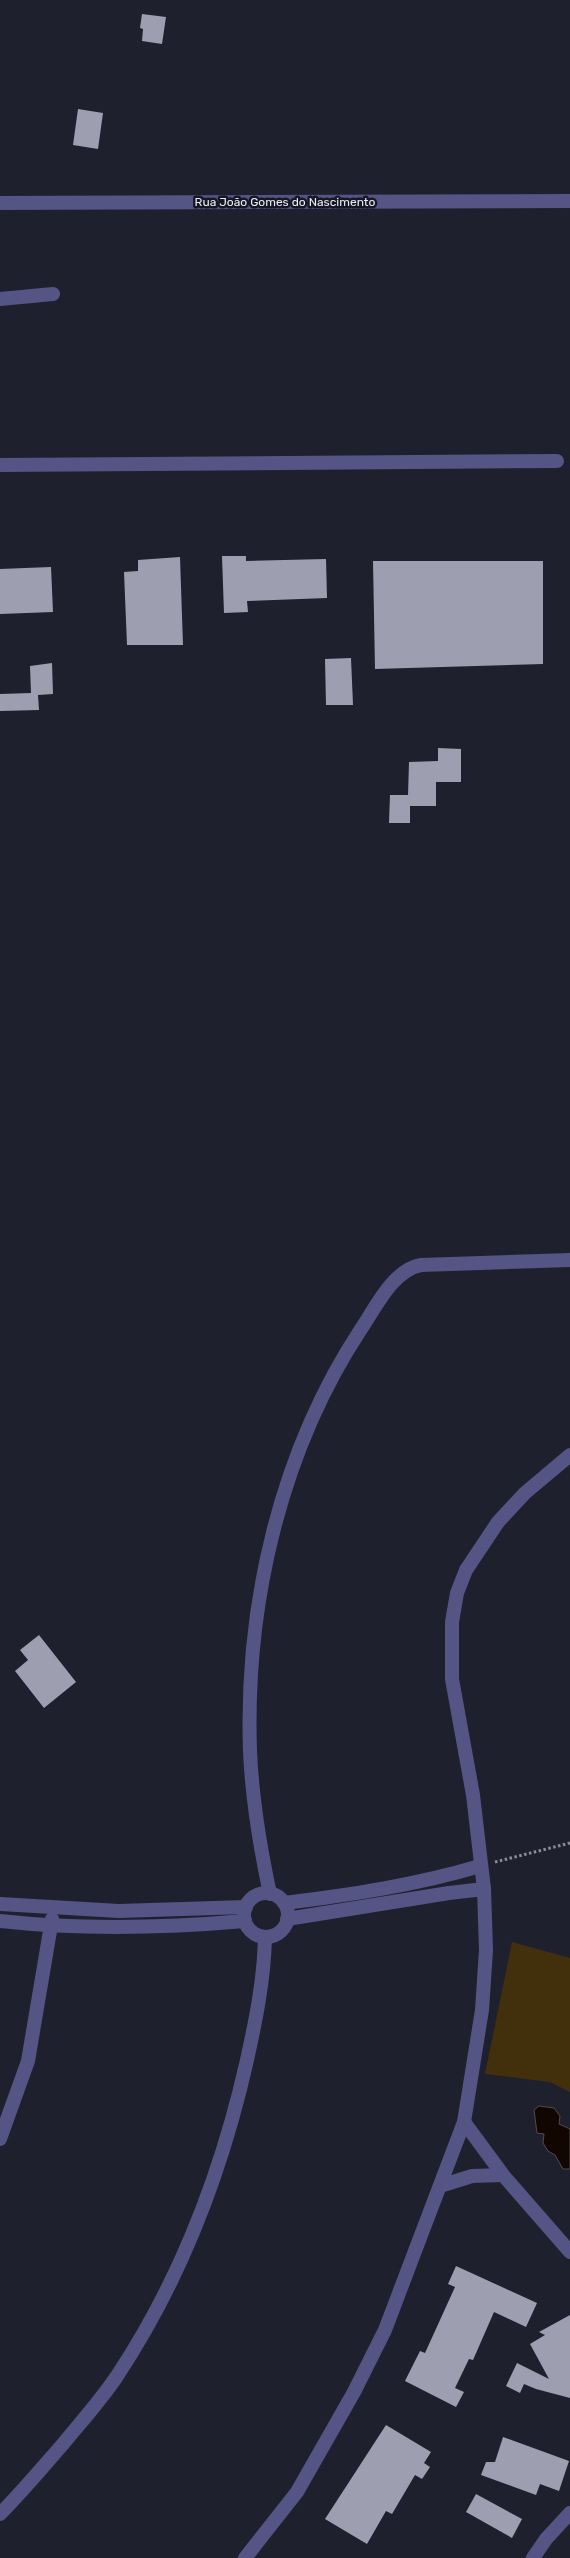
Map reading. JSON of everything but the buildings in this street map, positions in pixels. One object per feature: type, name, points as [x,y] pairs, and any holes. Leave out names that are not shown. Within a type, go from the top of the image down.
[{"type":"street","name":"Rua João Gomes do Nascimento","points":[[0,203],[570,201]]},
{"type":"street","points":[[0,299],[53,294]]},
{"type":"street","points":[[0,466],[557,461]]},
{"type":"street","points":[[270,1894],[260,1840],[250,1751],[250,1684],[257,1615],[267,1559],[295,1460],[334,1374],[381,1300],[405,1270],[422,1265],[570,1260]]},
{"type":"street","points":[[245,2558],[297,2492],[354,2392],[385,2330],[464,2122],[482,2010],[486,1950],[484,1890],[473,1795],[452,1679],[452,1622],[460,1580],[498,1522],[525,1493],[570,1455]]},
{"type":"street","points":[[245,1914],[255,1896],[270,1894],[284,1903],[382,1890],[444,1877],[480,1866]]},
{"type":"street","points":[[287,1918],[449,1893],[484,1890]]},
{"type":"street","points":[[0,1903],[54,1909],[245,1914]]},
{"type":"street","points":[[245,1914],[252,1932],[265,1937],[279,1933],[287,1918],[284,1903]]},
{"type":"street","points":[[0,2139],[28,2061],[54,1909]]},
{"type":"street","points":[[0,1921],[51,1927],[173,1926],[245,1914]]},
{"type":"street","points":[[0,2514],[85,2418],[116,2378],[147,2327],[184,2254],[203,2206],[237,2107],[258,2014],[265,1937]]},
{"type":"street","points":[[464,2122],[503,2175],[570,2252]]},
{"type":"street","points":[[440,2186],[472,2176],[503,2175]]},
{"type":"street","points":[[532,2558],[570,2513]]},
{"type":"path","points":[[480,1866],[570,1843]]},
{"type":"shaded area","points":[[512,1942],[570,1958],[570,2092],[550,2082],[485,2074]]},
{"type":"shaded area","points":[[539,2106],[554,2108],[560,2116],[559,2124],[570,2129],[570,2169],[563,2169],[555,2155],[548,2151],[543,2143],[544,2134],[537,2133],[534,2110]]}]
